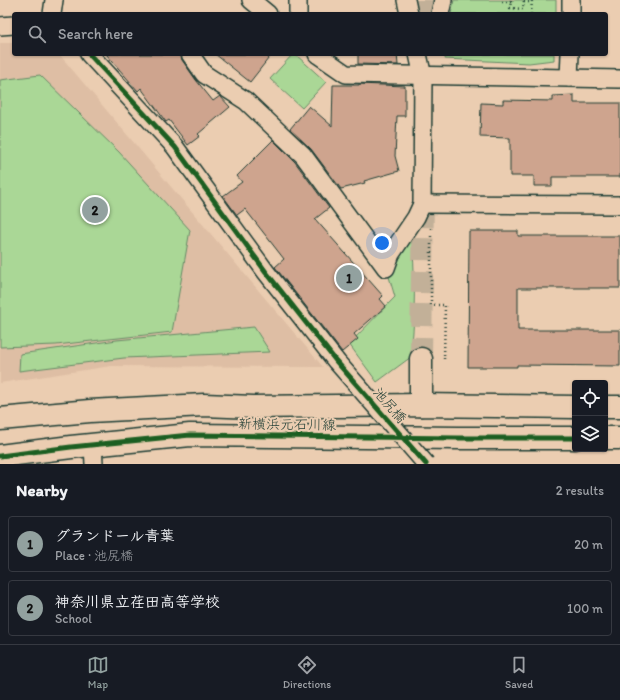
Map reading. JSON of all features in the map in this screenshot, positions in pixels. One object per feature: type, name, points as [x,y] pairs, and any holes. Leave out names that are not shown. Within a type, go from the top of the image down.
[{"type":"street","points":[[52,12],[54,0]]},
{"type":"street","points":[[251,0],[266,12]]},
{"type":"street","points":[[298,0],[298,12]]},
{"type":"street","points":[[406,0],[409,12]]},
{"type":"street","points":[[440,12],[443,0]]},
{"type":"street","points":[[571,0],[571,12]]},
{"type":"street","points":[[0,26],[12,25]]},
{"type":"street","name":"池尻橋","points":[[91,56],[175,147],[266,272],[336,361],[426,464]]},
{"type":"street","points":[[191,56],[204,74],[246,101],[303,155],[386,268],[391,254],[416,217],[427,204],[423,77],[418,56]]},
{"type":"street","points":[[320,56],[346,74],[423,77],[620,79]]},
{"type":"street","points":[[423,77],[429,56]]},
{"type":"street","points":[[569,78],[570,56]]},
{"type":"street","points":[[427,204],[620,205]]},
{"type":"street","points":[[421,359],[421,405]]},
{"type":"street","name":"新横浜元石川線","points":[[0,419],[90,411],[204,405],[253,407],[421,405],[572,407]]},
{"type":"street","points":[[608,407],[620,407]]},
{"type":"street","name":"新横浜元石川線","points":[[0,456],[94,454],[190,435],[572,438]]},
{"type":"street","points":[[608,438],[620,438]]},
{"type":"path","points":[[502,2],[511,1],[510,8],[523,9],[524,1],[532,1],[531,12]]},
{"type":"path","points":[[427,204],[431,305],[445,305],[444,365]]},
{"type":"shaded area","points":[[0,43],[12,43],[12,56],[61,56],[323,367],[111,366],[0,383]]},
{"type":"green space","points":[[454,0],[556,0],[556,12],[451,12]]},
{"type":"green space","points":[[291,56],[297,56],[326,82],[302,108],[270,79]]},
{"type":"green space","points":[[446,56],[554,56],[554,60],[529,63],[445,59]]},
{"type":"green space","points":[[40,75],[119,152],[190,230],[172,332],[56,345],[0,347],[0,80]]},
{"type":"green space","points":[[411,232],[414,263],[414,294],[411,357],[377,382],[349,344],[395,297],[387,270],[398,262]]},
{"type":"green space","points":[[254,327],[270,352],[124,358],[19,371],[20,354],[117,340]]},
{"type":"building","points":[[108,56],[181,56],[196,80],[213,101],[220,96],[230,107],[198,134],[200,136],[188,145],[169,120],[166,122],[141,88],[138,91]]},
{"type":"building","points":[[218,56],[270,56],[250,82]]},
{"type":"building","points":[[358,56],[397,56],[398,65],[358,64]]},
{"type":"building","points":[[359,84],[405,86],[405,116],[397,116],[395,156],[399,171],[364,181],[365,183],[341,189],[311,149],[290,129],[309,106],[332,126],[333,85]]},
{"type":"building","points":[[574,95],[574,103],[620,103],[620,177],[552,177],[552,186],[534,186],[534,176],[510,176],[510,138],[480,137],[481,103],[503,104],[503,100],[553,101],[553,96]]},
{"type":"building","points":[[273,140],[295,162],[329,208],[315,219],[383,296],[380,299],[386,306],[354,334],[358,339],[342,352],[275,267],[284,259],[245,209],[237,215],[223,196],[242,182],[237,176]]},
{"type":"building","points":[[469,231],[518,231],[518,236],[620,236],[620,288],[518,288],[518,330],[620,330],[620,366],[517,365],[517,367],[468,367]]},
{"type":"tunnel","points":[[424,0],[424,12]]},
{"type":"tunnel","points":[[421,359],[423,192]]},
{"type":"cycle path","points":[[91,56],[175,147],[266,272],[336,361],[426,464]]},
{"type":"cycle path","points":[[0,456],[190,435],[572,438]]},
{"type":"place","name":"神奈川県立荏田高等学校","points":[[95,210]]},
{"type":"place","name":"グランドール青葉","points":[[349,278]]}]
